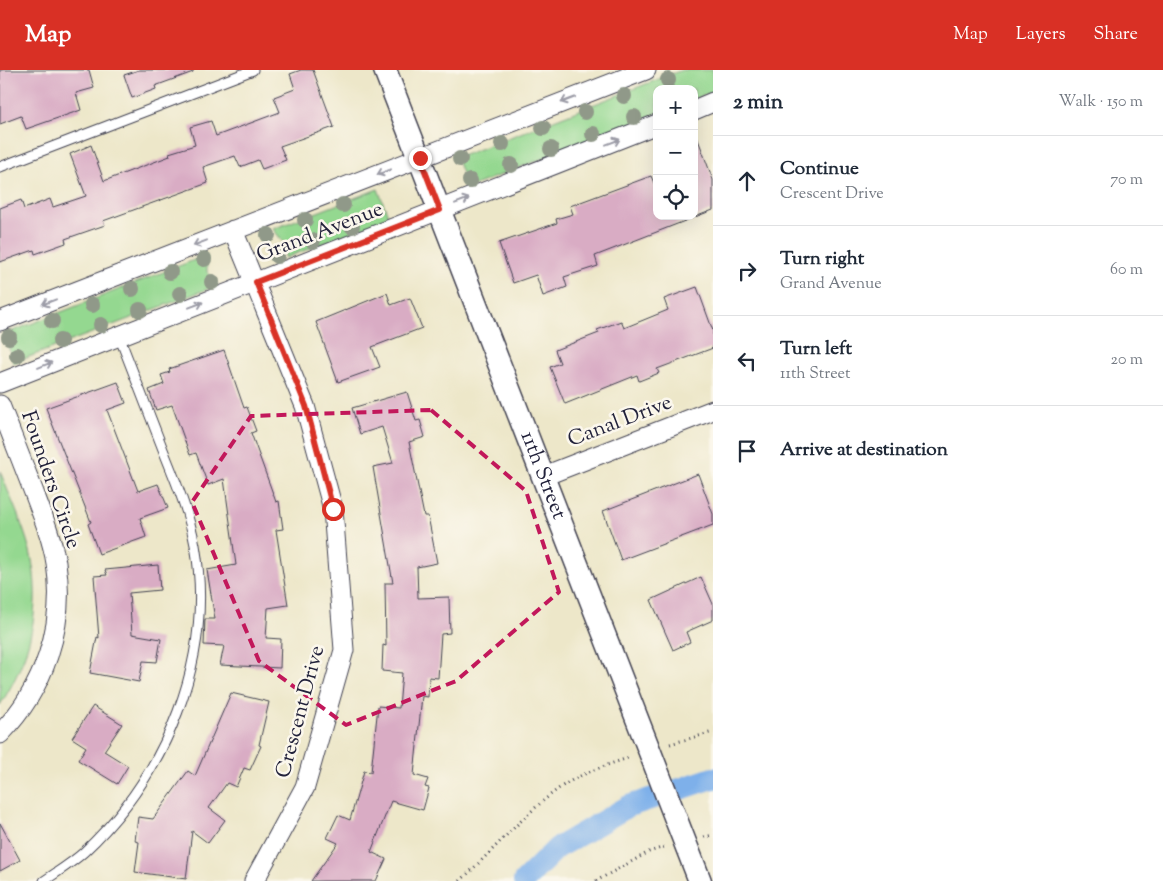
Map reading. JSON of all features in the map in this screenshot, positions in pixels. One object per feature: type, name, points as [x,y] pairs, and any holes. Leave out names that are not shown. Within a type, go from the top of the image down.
[{"type":"street","name":"11th Street","points":[[385,70],[700,881]]},
{"type":"street","name":"Grand Avenue","points":[[0,321],[646,70]]},
{"type":"street","points":[[698,108],[713,102]]},
{"type":"street","name":"Grand Avenue","points":[[0,383],[653,126]]},
{"type":"street","name":"Crescent Drive","points":[[233,230],[306,406],[333,509],[344,650],[305,787],[254,881]]},
{"type":"street","name":"Founders Circle","points":[[0,405],[48,530],[56,562],[58,600],[53,638],[39,683],[25,704],[0,734]]},
{"type":"street","name":"Canal Drive","points":[[544,476],[713,410]]},
{"type":"lane","points":[[0,167],[253,70]]},
{"type":"lane","points":[[44,881],[83,853],[118,816],[150,772],[172,729],[182,701],[190,673],[197,626],[200,585],[195,545],[185,505],[118,335]]},
{"type":"path","points":[[460,881],[527,814],[560,788],[594,769],[713,732]]},
{"type":"path","points":[[596,881],[648,852],[684,841],[713,835]]},
{"type":"highlighted area","points":[[431,410],[526,491],[559,592],[456,681],[346,725],[259,661],[192,502],[251,416]]},
{"type":"green space","points":[[682,70],[713,70],[713,92],[698,98],[698,85],[653,85],[653,116],[472,186],[466,184],[457,160],[459,157]]},
{"type":"green space","points":[[378,189],[389,218],[285,258],[285,244],[273,229]]},
{"type":"green space","points":[[207,255],[207,272],[218,285],[13,363],[5,334]]},
{"type":"green space","points":[[0,471],[30,551],[35,591],[32,631],[27,650],[20,669],[0,705]]},
{"type":"building","points":[[0,70],[89,70],[94,88],[76,93],[81,110],[26,129],[21,116],[0,124]]},
{"type":"building","points":[[139,70],[193,70],[193,72],[155,86],[156,89],[132,98],[124,75]]},
{"type":"building","points":[[301,70],[313,70],[334,127],[280,146],[286,160],[262,169],[258,160],[240,167],[235,156],[203,167],[208,183],[103,221],[105,225],[65,239],[66,243],[35,254],[34,250],[0,262],[0,208],[21,200],[24,209],[50,199],[53,207],[86,196],[70,154],[91,145],[104,181],[170,156],[169,153],[195,145],[190,127],[211,121],[216,136],[280,112],[274,97],[295,89],[290,74]]},
{"type":"building","points":[[698,139],[713,180],[713,210],[698,216]]},
{"type":"building","points":[[651,176],[653,181],[653,220],[687,220],[595,256],[598,266],[564,277],[567,287],[543,296],[536,275],[513,283],[499,243],[557,223],[556,219],[573,214],[570,206]]},
{"type":"building","points":[[697,287],[713,331],[713,348],[657,369],[659,373],[639,381],[637,375],[565,404],[550,367],[560,363],[555,350],[599,333],[597,330],[621,321],[624,328],[668,310],[664,299]]},
{"type":"building","points":[[387,293],[391,305],[410,298],[422,328],[372,347],[380,367],[338,382],[316,322]]},
{"type":"building","points":[[224,350],[244,408],[247,407],[256,431],[251,433],[276,502],[279,501],[283,529],[276,530],[288,605],[268,608],[266,638],[281,639],[280,668],[220,665],[224,646],[204,645],[205,619],[215,619],[207,570],[236,565],[224,479],[208,485],[196,453],[190,455],[172,405],[156,410],[149,390],[164,384],[161,375],[170,372],[169,369]]},
{"type":"building","points":[[118,382],[126,403],[107,410],[138,491],[158,484],[168,508],[140,518],[146,537],[99,554],[88,524],[91,522],[46,408]]},
{"type":"building","points":[[407,392],[416,421],[420,420],[425,437],[409,442],[424,516],[428,516],[437,563],[417,567],[418,598],[449,597],[450,633],[441,634],[438,678],[429,677],[428,697],[422,696],[414,775],[428,779],[425,787],[429,788],[423,810],[391,801],[371,852],[386,859],[376,881],[311,881],[338,843],[327,838],[338,815],[350,820],[364,771],[371,772],[378,706],[399,708],[402,673],[382,671],[383,645],[386,646],[385,583],[393,583],[373,467],[393,463],[382,427],[360,434],[352,408]]},
{"type":"building","points":[[698,474],[713,514],[713,525],[621,560],[603,511]]},
{"type":"building","points":[[158,565],[160,590],[129,593],[132,634],[161,639],[157,662],[143,661],[139,682],[90,673],[97,637],[99,638],[94,576],[107,575],[105,570]]},
{"type":"building","points":[[701,577],[713,604],[713,620],[686,632],[690,642],[673,650],[651,600]]},
{"type":"building","points":[[231,693],[269,702],[259,745],[261,746],[250,770],[244,768],[236,787],[227,783],[209,808],[225,820],[208,843],[192,831],[186,879],[135,872],[139,842],[135,841],[138,817],[153,819],[188,771],[195,776]]},
{"type":"building","points":[[93,706],[122,724],[104,751],[128,766],[117,784],[78,760],[86,747],[72,738]]},
{"type":"building","points":[[0,823],[20,860],[0,871]]},
{"type":"waterway","points":[[524,881],[557,848],[629,806],[713,778]]},
{"type":"route","points":[[333,509],[306,406],[256,282],[440,210],[420,158]]}]
